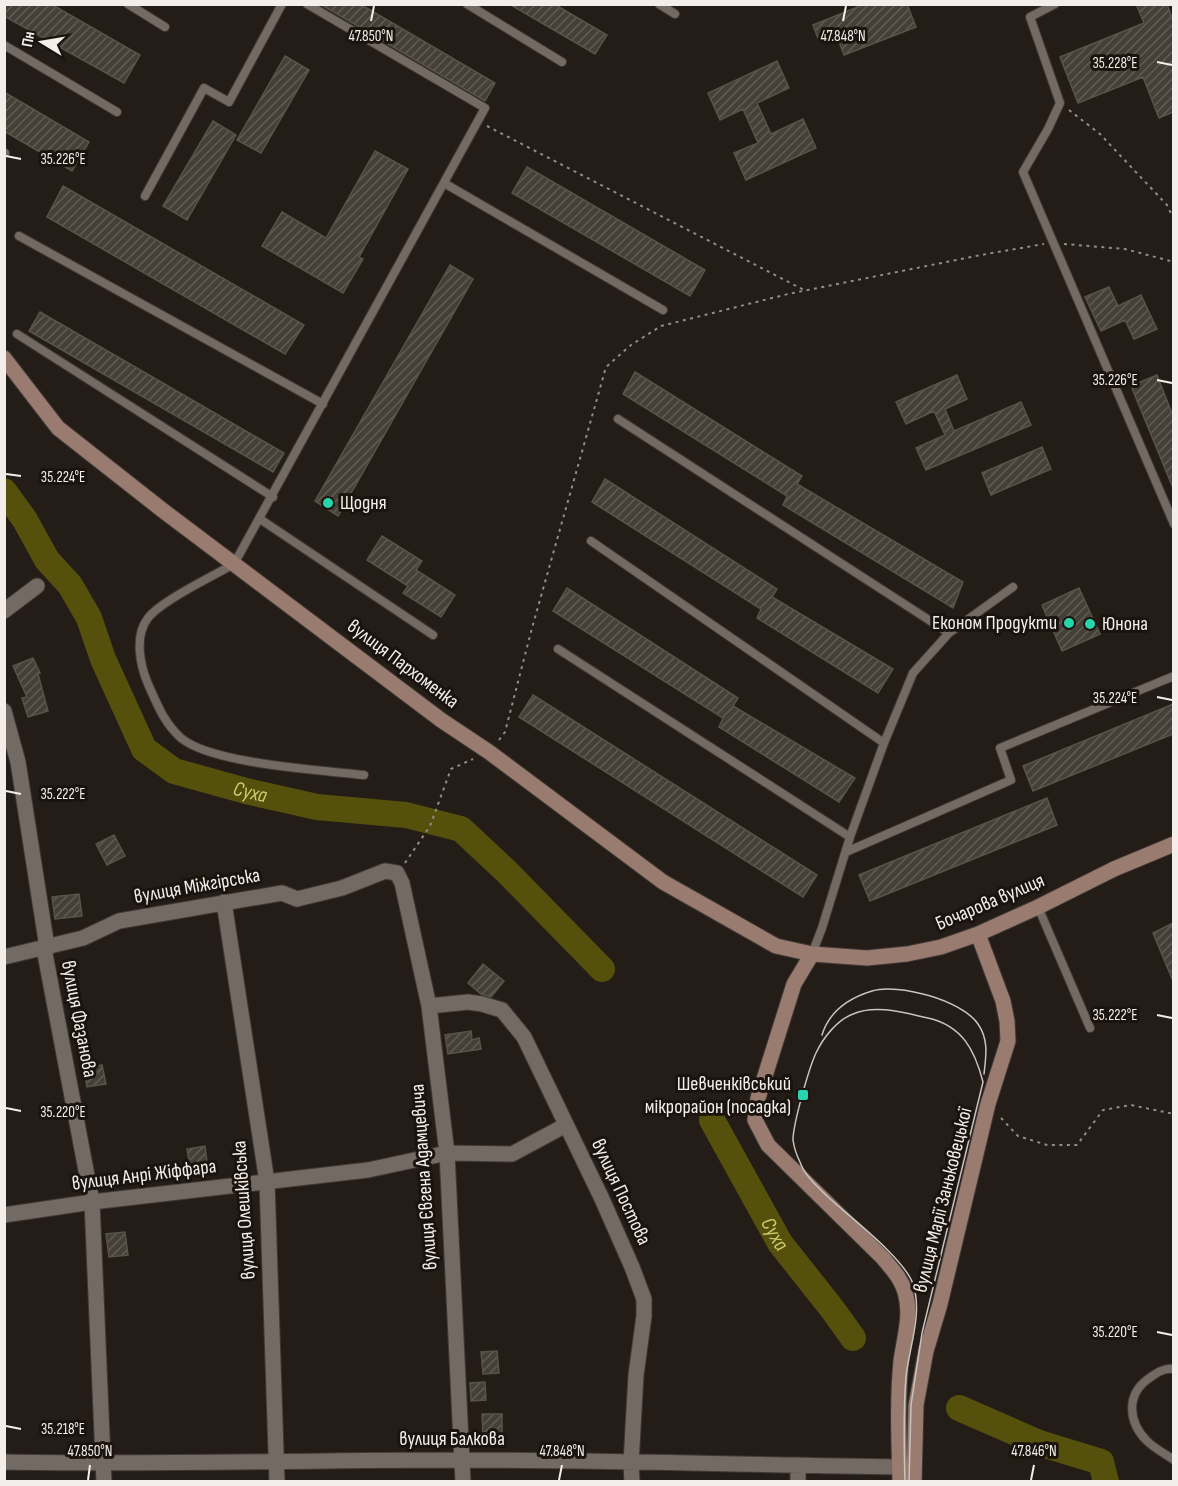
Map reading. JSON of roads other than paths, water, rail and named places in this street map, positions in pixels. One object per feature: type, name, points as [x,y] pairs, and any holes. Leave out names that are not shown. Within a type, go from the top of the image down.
[{"type":"street","name":"вулиця Пархоменка","points":[[4,358],[58,428],[441,720],[489,752],[663,882],[776,946],[812,954]]},
{"type":"street","points":[[4,612],[37,586]]},
{"type":"street","name":"вулиця Фазанова","points":[[4,711],[18,762],[47,947],[45,954],[92,1202],[104,1482]]},
{"type":"street","name":"Бочарова вулиця","points":[[812,954],[867,958],[941,947],[978,934],[1038,907],[1114,868],[1173,844]]},
{"type":"street","name":"вулиця Міжгірська","points":[[4,957],[83,938],[119,921],[282,892],[297,899],[342,888],[385,871],[398,873]]},
{"type":"street","name":"вулиця Євгена Адамцевича","points":[[398,873],[429,1006],[447,1153],[463,1482]]},
{"type":"street","name":"вулиця Олешківська","points":[[224,902],[267,1182],[277,1482]]},
{"type":"street","name":"вулиця Марії Заньковецької","points":[[914,1482],[916,1405],[926,1351],[988,1104],[1008,1041],[1003,1001],[978,934]]},
{"type":"street","name":"вулиця Марії Заньковецької","points":[[812,954],[794,984],[758,1098],[755,1120],[768,1145],[898,1275],[905,1293],[908,1318],[901,1360],[900,1474]]},
{"type":"street","name":"вулиця Постова","points":[[429,1006],[468,1002],[502,1010],[524,1037],[607,1209],[632,1267],[644,1299],[636,1375],[632,1482]]},
{"type":"street","name":"вулиця Анрі Жіффара","points":[[4,1215],[92,1202],[368,1170],[447,1153],[512,1154],[566,1125]]},
{"type":"street","name":"вулиця Балкова","points":[[4,1462],[103,1464],[276,1460],[462,1460],[798,1466],[900,1474]]},
{"type":"street","points":[[798,1466],[798,1482]]},
{"type":"lane","points":[[128,4],[165,27]]},
{"type":"lane","points":[[146,196],[204,88],[229,102],[282,4]]},
{"type":"lane","points":[[307,4],[485,108],[273,497],[234,564],[160,606],[147,618],[141,634],[140,651],[142,670],[165,722],[183,740],[208,751],[239,759],[364,775]]},
{"type":"lane","points":[[466,4],[562,62]]},
{"type":"lane","points":[[660,4],[675,14]]},
{"type":"lane","points":[[1055,4],[1030,17],[1060,103],[1023,172],[1173,524]]},
{"type":"lane","points":[[4,45],[117,112]]},
{"type":"lane","points":[[444,183],[663,310]]},
{"type":"lane","points":[[19,236],[323,404]]},
{"type":"lane","points":[[17,334],[273,497]]},
{"type":"lane","points":[[618,419],[950,633]]},
{"type":"lane","points":[[260,519],[433,635]]},
{"type":"lane","points":[[591,541],[884,743]]},
{"type":"lane","points":[[812,954],[850,837],[884,743],[913,673],[950,633],[1013,587]]},
{"type":"lane","points":[[558,649],[850,837]]},
{"type":"lane","points":[[846,852],[1011,780],[1000,748],[1173,676]]},
{"type":"lane","points":[[1038,907],[1090,1028]]},
{"type":"lane","points":[[1173,1369],[1169,1368],[1157,1373],[1142,1384],[1135,1393],[1132,1406],[1139,1432],[1148,1443],[1173,1460]]},
{"type":"waterway","name":"Суха","points":[[4,491],[25,520],[47,560],[70,585],[89,618],[103,659],[144,749],[174,771],[246,791],[317,807],[406,815],[461,829],[507,872],[602,969]]},
{"type":"waterway","name":"Суха","points":[[712,1120],[780,1243],[853,1338]]},
{"type":"waterway","points":[[959,1408],[1039,1443],[1101,1462],[1106,1482]]},
{"type":"tram line","points":[[822,1035],[835,1013],[855,998],[883,989],[913,992],[944,1001],[970,1015],[978,1024],[985,1042],[984,1074]]},
{"type":"tram line","points":[[905,1482],[905,1390],[917,1307],[913,1284],[908,1274],[888,1250],[828,1197],[808,1176],[802,1167],[793,1140],[802,1096],[819,1047],[831,1030],[841,1021],[853,1014],[871,1010],[890,1010],[910,1014],[950,1027],[966,1041],[976,1060],[983,1082],[922,1333],[911,1405],[909,1482]]},
{"type":"place","name":"Щодня","points":[[328,503]]},
{"type":"place","name":"Економ Продукти","points":[[1069,623]]},
{"type":"place","name":"Юнона","points":[[1090,624]]},
{"type":"place","name":"Шевченківський мікрорайон (посадка)","points":[[803,1095]]}]
